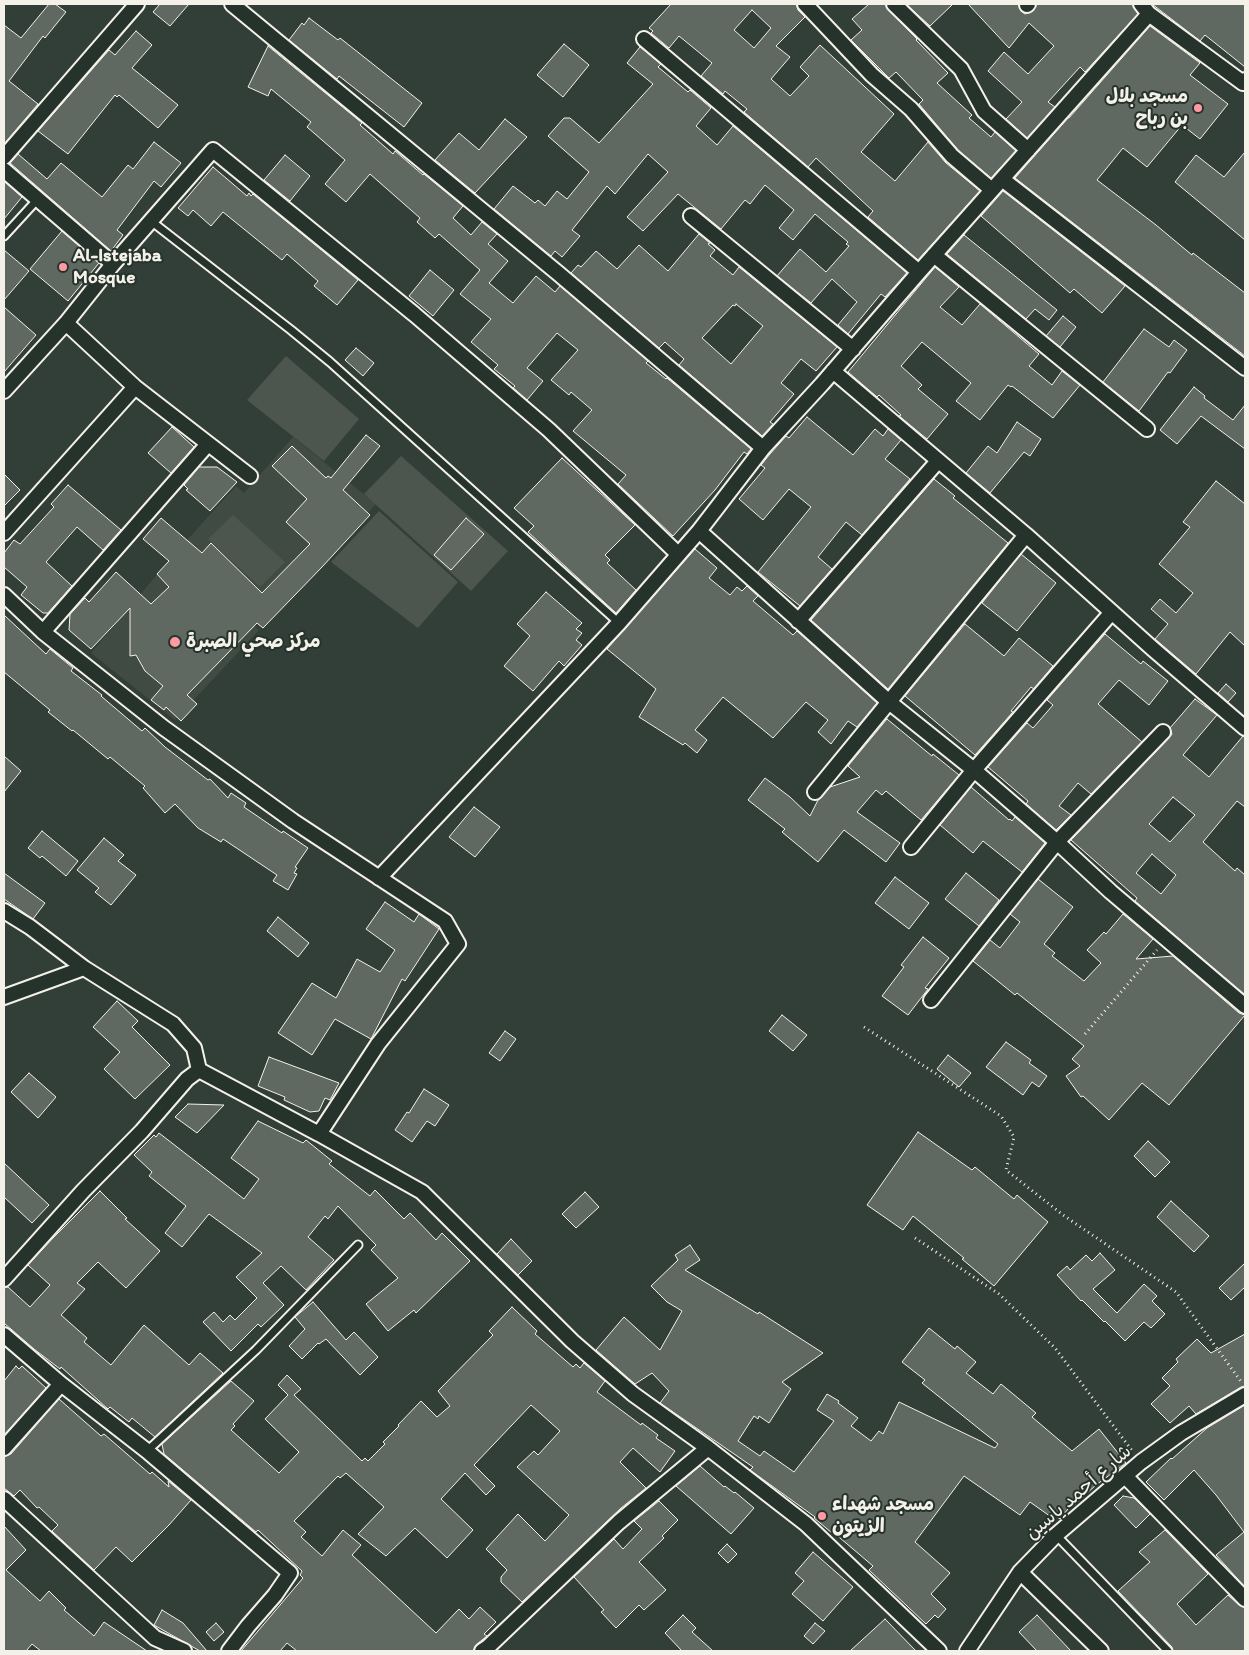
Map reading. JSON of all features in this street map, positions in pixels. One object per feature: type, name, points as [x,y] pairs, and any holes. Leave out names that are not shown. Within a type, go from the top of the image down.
[{"type":"street","points":[[4,157],[137,4]]},
{"type":"street","points":[[233,4],[551,268],[763,448]]},
{"type":"street","points":[[805,4],[872,75],[918,116],[952,156],[992,190]]},
{"type":"street","points":[[894,4],[961,70],[984,110],[1028,150]]},
{"type":"street","points":[[380,878],[618,623],[699,531],[763,448],[833,372],[1028,150],[1145,9],[1243,83],[1245,80]]},
{"type":"street","points":[[644,39],[919,272]]},
{"type":"street","points":[[4,390],[66,323],[113,264],[214,150],[414,314],[541,423],[678,554]]},
{"type":"street","points":[[4,170],[113,264]]},
{"type":"street","points":[[1002,179],[1245,368]]},
{"type":"street","points":[[691,216],[853,348]]},
{"type":"street","points":[[934,255],[1147,429]]},
{"type":"street","points":[[66,323],[135,387],[250,476]]},
{"type":"street","points":[[833,372],[1026,535],[1245,728]]},
{"type":"street","points":[[4,533],[135,387]]},
{"type":"street","points":[[42,632],[208,444]]},
{"type":"street","points":[[798,621],[938,461]]},
{"type":"street","points":[[699,531],[889,702],[974,770],[1058,842],[1111,892],[1168,938],[1245,1006]]},
{"type":"street","points":[[815,792],[1026,535]]},
{"type":"street","points":[[4,595],[42,632],[164,728],[293,821],[445,921],[458,944],[378,1044],[319,1134]]},
{"type":"street","points":[[911,847],[974,770],[1112,612]]},
{"type":"street","points":[[931,1000],[1058,842],[1163,732]]},
{"type":"street","points":[[4,911],[30,927],[84,968],[173,1024],[194,1048],[199,1070],[422,1192],[572,1342],[633,1394],[708,1448],[806,1524],[939,1651]]},
{"type":"street","points":[[4,997],[84,968]]},
{"type":"street","points":[[4,1279],[83,1191],[142,1131],[186,1079],[199,1070]]},
{"type":"street","points":[[4,1334],[61,1384],[147,1451],[290,1573],[275,1595],[229,1651]]},
{"type":"street","points":[[4,1448],[61,1384]]},
{"type":"street","name":"شارع أحمد ياسين","points":[[967,1651],[1020,1572],[1056,1535],[1126,1477],[1141,1462],[1181,1433],[1245,1395]]},
{"type":"street","points":[[482,1651],[619,1522],[708,1448]]},
{"type":"street","points":[[1126,1477],[1245,1599]]},
{"type":"street","points":[[4,1499],[155,1638],[184,1651]]},
{"type":"street","points":[[1020,1572],[1101,1651]]},
{"type":"lane","points":[[4,236],[37,200]]},
{"type":"lane","points":[[151,221],[330,362],[618,623]]},
{"type":"lane","points":[[147,1451],[256,1350],[358,1245]]},
{"type":"lane","points":[[1056,1535],[1168,1651]]},
{"type":"path","points":[[1085,1034],[1168,938]]},
{"type":"path","points":[[864,1027],[1002,1116],[1014,1137],[1006,1170],[1063,1215],[1176,1292],[1245,1387]]},
{"type":"path","points":[[915,1238],[999,1294],[1055,1348],[1141,1462]]},
{"type":"shaded area","points":[[286,356],[359,419],[324,461],[247,400]]},
{"type":"shaded area","points":[[293,437],[376,504],[260,627],[178,550],[236,486],[244,493]]},
{"type":"shaded area","points":[[401,456],[508,551],[471,591],[364,494]]},
{"type":"shaded area","points":[[379,511],[458,582],[418,628],[331,562]]},
{"type":"shaded area","points":[[233,515],[285,562],[260,587],[208,539]]},
{"type":"shaded area","name":"مركز صحي الصبرة","points":[[176,552],[259,630],[175,720],[91,653]]},
{"type":"building","points":[[49,4],[55,4],[66,12],[45,38],[43,36],[9,81],[38,104],[4,144],[4,25],[21,38]]},
{"type":"building","points":[[160,4],[189,4],[170,26],[153,12]]},
{"type":"building","points":[[671,4],[796,4],[798,10],[805,17],[776,46],[790,57],[771,79],[790,96],[809,76],[800,67],[820,45],[894,114],[861,152],[895,181],[928,142],[946,163],[980,191],[918,260],[868,217],[873,211],[816,158],[808,167],[744,112],[747,109],[725,91],[723,94],[701,76],[712,63],[679,36],[669,48],[651,33],[653,31],[649,28]],"holes":[[[752,10],[771,28],[754,48],[734,30]]]},
{"type":"building","points":[[869,4],[885,4],[888,10],[948,73],[937,83],[972,115],[969,118],[991,137],[995,132],[1016,151],[991,178],[958,150],[919,104],[923,100],[896,72],[889,78],[851,40],[862,30],[852,19]]},
{"type":"building","points":[[906,4],[953,4],[930,26]]},
{"type":"building","points":[[968,4],[1018,4],[1021,11],[1025,14],[1033,11],[1037,4],[1132,4],[1138,14],[1085,72],[1080,67],[1048,102],[1055,107],[1027,138],[1006,119],[1022,102],[988,71],[1004,52],[1028,74],[1054,46],[1029,23],[1009,48]]},
{"type":"building","points":[[1152,4],[1245,4],[1245,67],[1205,35],[1200,41]]},
{"type":"building","points":[[309,18],[338,40],[340,38],[422,103],[404,127],[339,76],[337,79],[289,40],[302,23],[304,25]]},
{"type":"building","points":[[1150,26],[1200,63],[1190,75],[1228,104],[1200,139],[1182,125],[1147,167],[1123,148],[1097,180],[1192,255],[1193,253],[1245,293],[1245,356],[1015,178]]},
{"type":"building","points":[[136,31],[152,45],[132,68],[178,105],[158,128],[119,95],[117,97],[115,95],[68,154],[38,131],[109,50],[115,55]]},
{"type":"building","points":[[564,44],[589,65],[563,97],[537,75]]},
{"type":"building","points":[[268,46],[362,123],[360,125],[393,154],[395,151],[463,206],[453,218],[471,235],[482,222],[497,234],[488,244],[508,261],[489,283],[508,299],[513,303],[536,276],[555,292],[560,286],[648,361],[646,363],[667,378],[751,449],[747,454],[744,452],[715,490],[673,536],[618,484],[626,475],[573,431],[592,410],[571,392],[569,395],[551,380],[578,350],[557,333],[527,368],[543,381],[527,400],[513,388],[515,386],[494,369],[498,365],[471,342],[491,319],[460,294],[480,270],[439,234],[435,238],[417,222],[420,218],[370,174],[346,202],[325,184],[345,160],[307,127],[311,122],[271,89],[268,96],[248,87]]},
{"type":"building","points":[[640,47],[661,64],[658,67],[711,108],[696,126],[717,145],[733,126],[907,273],[885,297],[881,294],[848,334],[838,325],[857,302],[832,279],[811,303],[777,276],[800,249],[826,272],[849,246],[846,244],[848,242],[815,214],[793,240],[779,228],[794,210],[765,185],[750,204],[745,200],[721,229],[678,194],[643,231],[627,217],[668,172],[648,154],[615,194],[607,186],[572,230],[580,236],[562,257],[555,251],[551,256],[494,209],[513,186],[535,203],[538,200],[545,206],[557,191],[567,199],[589,172],[548,136],[564,118],[570,118],[599,143],[653,84],[627,63]]},
{"type":"building","points":[[505,119],[527,137],[475,193],[435,160],[459,133],[479,150]]},
{"type":"building","points":[[154,142],[181,163],[161,187],[154,181],[117,230],[123,235],[111,251],[10,163],[18,154],[47,179],[61,163],[102,197],[128,165],[133,169]]},
{"type":"building","points":[[1245,152],[1245,240],[1175,182],[1196,155],[1224,177]]},
{"type":"building","points":[[285,155],[310,176],[290,201],[264,180]]},
{"type":"building","points":[[213,167],[247,196],[249,193],[251,196],[253,194],[358,280],[337,305],[314,286],[318,281],[287,254],[282,260],[223,212],[211,226],[193,210],[188,216],[178,208]]},
{"type":"building","points":[[4,181],[22,197],[4,219]]},
{"type":"building","points":[[1003,191],[1125,286],[1102,313],[1074,289],[1070,293],[981,216]]},
{"type":"building","name":"Al-Istejaba Mosque","points":[[62,231],[99,263],[68,301],[30,269]]},
{"type":"building","points":[[699,234],[715,250],[710,256],[733,275],[739,267],[837,347],[816,371],[801,359],[781,383],[794,394],[770,422],[773,424],[762,436],[679,365],[684,359],[665,342],[659,348],[571,273],[578,265],[581,267],[596,251],[617,269],[639,245],[668,271]],"holes":[[[736,304],[763,326],[731,364],[702,338]]]},
{"type":"building","points":[[964,235],[1057,310],[1049,320],[1035,309],[1026,319],[947,254]]},
{"type":"building","points":[[4,250],[29,271],[4,300]]},
{"type":"building","points":[[935,267],[959,287],[940,307],[962,325],[980,304],[1039,354],[1029,366],[1052,385],[1062,371],[1080,385],[1053,418],[1012,386],[1008,385],[980,420],[956,401],[971,383],[922,342],[901,366],[922,385],[918,389],[948,414],[927,439],[899,416],[901,415],[879,395],[877,397],[848,372]]},
{"type":"building","points":[[430,270],[454,290],[433,316],[409,296]]},
{"type":"building","points":[[4,307],[36,335],[4,372]]},
{"type":"building","points":[[1063,316],[1076,327],[1060,347],[1046,336]]},
{"type":"building","points":[[1144,329],[1169,347],[1174,340],[1187,350],[1139,411],[1103,382]]},
{"type":"building","points":[[356,348],[374,363],[363,376],[345,360]]},
{"type":"building","points":[[1194,387],[1205,396],[1204,398],[1233,420],[1245,405],[1245,449],[1201,416],[1177,444],[1160,430]]},
{"type":"building","points":[[807,417],[853,455],[875,429],[883,436],[888,429],[901,440],[885,459],[910,479],[862,535],[846,522],[818,557],[832,569],[800,606],[758,572],[811,507],[789,489],[763,520],[739,499],[765,468],[761,465],[770,454],[786,436],[789,438]]},
{"type":"building","points":[[1017,422],[1041,439],[1030,456],[1024,452],[990,493],[966,473],[988,446],[997,453]]},
{"type":"building","points":[[172,427],[194,447],[171,473],[148,453]]},
{"type":"building","points":[[366,435],[380,446],[343,490],[370,515],[263,628],[257,623],[187,695],[197,704],[181,721],[166,707],[164,710],[151,700],[163,686],[145,671],[136,655],[130,656],[130,608],[91,649],[69,630],[70,614],[85,598],[89,602],[116,572],[151,604],[169,587],[157,574],[169,561],[143,539],[161,518],[202,553],[211,543],[262,593],[310,544],[286,522],[307,499],[272,466],[292,446],[326,478],[328,476],[331,478]]},
{"type":"building","points":[[562,458],[635,525],[605,555],[610,560],[607,563],[636,590],[616,613],[528,532],[534,526],[514,508]]},
{"type":"building","points":[[199,467],[217,467],[237,482],[210,511],[186,490],[188,489],[184,485]]},
{"type":"building","points":[[4,474],[20,490],[4,506]]},
{"type":"building","points":[[934,479],[955,496],[953,498],[1008,543],[888,689],[811,620]]},
{"type":"building","points":[[1216,481],[1245,504],[1245,646],[1230,632],[1196,674],[1155,639],[1168,624],[1151,609],[1160,599],[1176,613],[1193,593],[1159,564],[1190,527],[1183,522]]},
{"type":"building","points":[[68,485],[121,530],[103,550],[77,527],[46,562],[72,586],[48,613],[43,613],[21,595],[27,587],[4,567],[4,553],[14,540],[20,544],[54,507],[51,504]]},
{"type":"building","points":[[466,518],[484,534],[451,570],[434,555]]},
{"type":"building","points":[[695,549],[717,568],[709,578],[730,595],[737,587],[742,591],[747,586],[758,596],[753,601],[793,635],[797,631],[877,703],[857,727],[848,721],[831,744],[818,732],[828,720],[806,702],[773,738],[723,697],[695,730],[707,740],[697,753],[685,743],[683,745],[639,717],[656,689],[607,649]]},
{"type":"building","points":[[1021,554],[1056,583],[1017,631],[982,603]]},
{"type":"building","points":[[546,592],[582,623],[576,629],[582,633],[576,640],[582,645],[564,666],[559,661],[533,691],[504,666],[530,636],[517,624]]},
{"type":"building","points":[[4,615],[46,654],[50,649],[73,668],[71,671],[102,695],[142,731],[145,728],[165,747],[208,780],[210,779],[228,798],[231,793],[246,803],[244,807],[308,848],[295,867],[297,868],[294,873],[297,874],[288,890],[273,881],[277,875],[223,839],[221,842],[198,828],[175,804],[165,813],[143,788],[145,786],[110,757],[108,759],[48,712],[50,710],[4,672]]},
{"type":"building","points":[[965,624],[1004,656],[1019,638],[1053,666],[1034,689],[1031,687],[1011,711],[1013,712],[975,755],[905,696]]},
{"type":"building","points":[[1105,634],[1141,664],[1143,661],[1168,681],[1149,705],[1119,680],[1098,704],[1142,742],[1091,794],[1078,783],[1059,806],[1071,815],[1056,830],[1026,804],[1028,801],[988,767],[1027,723],[1033,728],[1053,705],[1047,700]]},
{"type":"building","points":[[1226,684],[1236,693],[1228,702],[1218,693]]},
{"type":"building","points":[[1195,699],[1217,715],[1183,755],[1209,777],[1243,736],[1245,737],[1245,807],[1237,801],[1203,842],[1235,871],[1237,868],[1245,875],[1245,995],[1135,901],[1137,898],[1071,840],[1169,738],[1172,734],[1170,728]],"holes":[[[1173,797],[1195,815],[1170,842],[1149,824]],[[1152,854],[1176,875],[1161,894],[1136,873]]]},
{"type":"building","points":[[887,719],[932,756],[933,754],[959,775],[921,820],[886,791],[882,795],[876,790],[857,812],[900,843],[886,862],[844,830],[818,862],[782,832],[785,829],[748,800],[765,778],[790,797],[810,816],[818,800],[830,787],[860,777],[848,766]]},
{"type":"building","points":[[4,756],[21,771],[4,792]]},
{"type":"building","points":[[971,787],[1009,820],[1012,821],[1015,817],[1045,843],[1022,872],[983,841],[973,853],[940,825]]},
{"type":"building","points":[[474,807],[500,827],[475,857],[449,837]]},
{"type":"building","points":[[42,831],[78,861],[66,876],[42,856],[40,858],[28,848]]},
{"type":"building","points":[[104,838],[124,855],[118,861],[136,875],[111,905],[95,892],[99,888],[77,870]]},
{"type":"building","points":[[4,873],[45,903],[33,919],[4,899]]},
{"type":"building","points":[[966,873],[999,900],[979,926],[945,899]]},
{"type":"building","points":[[895,877],[929,903],[909,929],[875,903]]},
{"type":"building","points":[[1038,879],[1073,907],[1044,944],[1055,953],[1052,956],[1084,981],[1101,963],[1087,950],[1104,932],[1106,934],[1123,914],[1153,939],[1136,959],[1173,956],[1239,1013],[1245,1015],[1169,1105],[1142,1083],[1109,1120],[1083,1096],[1081,1097],[1066,1076],[1080,1066],[1072,1059],[1084,1046],[973,961],[990,940],[1000,948],[1020,922],[1010,914]]},
{"type":"building","points":[[385,902],[414,922],[419,914],[439,929],[405,981],[402,979],[371,1039],[335,1019],[312,1055],[278,1033],[312,983],[336,998],[357,959],[380,972],[395,950],[366,929]]},
{"type":"building","points":[[278,917],[309,943],[298,957],[267,931]]},
{"type":"building","points":[[923,937],[949,958],[925,988],[928,989],[908,1015],[882,996],[904,967],[901,965]]},
{"type":"building","points":[[117,1001],[138,1021],[132,1027],[170,1065],[135,1099],[104,1069],[120,1052],[93,1027]]},
{"type":"building","points":[[782,1015],[807,1035],[793,1051],[769,1031]]},
{"type":"building","points":[[505,1031],[516,1039],[500,1061],[489,1053]]},
{"type":"building","points":[[1006,1042],[1031,1060],[1029,1063],[1047,1076],[1039,1087],[1032,1082],[1023,1095],[986,1067]]},
{"type":"building","points":[[948,1055],[971,1073],[959,1087],[937,1069]]},
{"type":"building","points":[[269,1057],[339,1083],[330,1100],[325,1098],[319,1111],[310,1112],[284,1100],[285,1097],[258,1086]]},
{"type":"building","points":[[29,1073],[56,1097],[38,1118],[11,1092]]},
{"type":"building","points":[[424,1089],[449,1105],[435,1126],[427,1121],[412,1142],[395,1130],[407,1112],[409,1113]]},
{"type":"building","points":[[188,1104],[224,1105],[197,1133],[175,1117]]},
{"type":"building","points":[[258,1121],[303,1143],[306,1140],[332,1161],[329,1164],[370,1196],[375,1190],[404,1219],[410,1213],[436,1240],[442,1233],[470,1261],[416,1313],[414,1310],[388,1331],[366,1304],[398,1278],[371,1250],[376,1245],[338,1206],[328,1219],[325,1216],[308,1237],[334,1260],[306,1290],[281,1266],[263,1283],[284,1305],[261,1327],[258,1324],[231,1351],[203,1322],[214,1312],[223,1322],[230,1315],[235,1320],[257,1298],[236,1277],[262,1253],[209,1214],[182,1247],[165,1233],[186,1206],[149,1176],[152,1172],[134,1155],[154,1135],[156,1137],[159,1133],[244,1199],[259,1179],[231,1158]]},
{"type":"building","points":[[918,1132],[972,1170],[975,1167],[1014,1199],[1017,1195],[1048,1222],[994,1286],[962,1259],[964,1258],[913,1216],[903,1230],[867,1205]]},
{"type":"building","points":[[1148,1141],[1170,1162],[1155,1177],[1134,1156]]},
{"type":"building","points":[[4,1163],[49,1205],[32,1223],[4,1197]]},
{"type":"building","points":[[100,1191],[127,1218],[125,1219],[160,1251],[126,1288],[98,1262],[77,1283],[85,1289],[61,1315],[87,1338],[84,1342],[111,1365],[144,1325],[189,1365],[200,1353],[223,1373],[155,1437],[132,1418],[129,1422],[110,1407],[108,1409],[61,1367],[60,1369],[34,1349],[4,1323],[4,1288],[8,1287],[30,1307],[50,1285],[28,1265]]},
{"type":"building","points":[[585,1192],[599,1207],[576,1228],[562,1214]]},
{"type":"building","points":[[1171,1201],[1209,1236],[1194,1252],[1157,1217]]},
{"type":"building","points":[[511,1239],[532,1261],[518,1275],[497,1254]]},
{"type":"building","points":[[690,1245],[700,1260],[685,1270],[758,1314],[759,1312],[823,1353],[782,1382],[791,1389],[769,1423],[759,1416],[758,1419],[754,1416],[738,1441],[760,1456],[764,1451],[794,1472],[834,1421],[817,1410],[827,1394],[839,1401],[838,1403],[858,1418],[851,1426],[871,1441],[879,1431],[883,1434],[899,1402],[995,1448],[998,1444],[922,1383],[925,1380],[902,1362],[929,1328],[955,1349],[957,1346],[976,1362],[966,1373],[993,1394],[1001,1384],[1036,1413],[1032,1417],[1072,1451],[1099,1429],[1126,1463],[1096,1485],[1073,1506],[1072,1504],[1060,1519],[1056,1516],[1054,1519],[1030,1502],[1020,1515],[964,1476],[915,1542],[950,1573],[931,1594],[946,1609],[938,1618],[935,1615],[926,1624],[869,1570],[873,1566],[815,1517],[750,1470],[753,1467],[660,1403],[669,1391],[652,1373],[635,1384],[596,1350],[624,1317],[660,1350],[682,1311],[667,1302],[651,1286],[678,1260],[675,1255]]},
{"type":"building","points":[[1100,1253],[1115,1270],[1093,1289],[1117,1313],[1144,1284],[1157,1296],[1152,1301],[1165,1314],[1151,1328],[1144,1322],[1125,1341],[1081,1301],[1057,1275],[1067,1266],[1070,1270],[1086,1255],[1092,1261]]},
{"type":"building","points":[[1245,1263],[1245,1287],[1231,1300],[1219,1288]]},
{"type":"building","points":[[313,1302],[346,1340],[354,1332],[378,1357],[360,1375],[326,1339],[318,1343],[302,1359],[289,1346],[305,1329],[295,1317]]},
{"type":"building","points":[[512,1307],[537,1331],[535,1334],[573,1367],[576,1364],[580,1368],[584,1363],[605,1381],[597,1392],[641,1425],[642,1423],[658,1435],[656,1438],[675,1451],[660,1472],[633,1448],[620,1462],[646,1488],[621,1508],[522,1602],[501,1582],[501,1577],[507,1570],[486,1549],[518,1514],[545,1541],[569,1515],[517,1467],[534,1451],[538,1455],[560,1431],[531,1405],[474,1465],[495,1486],[486,1495],[465,1473],[441,1499],[473,1530],[447,1558],[415,1528],[386,1556],[358,1534],[384,1507],[346,1473],[340,1478],[338,1476],[294,1521],[306,1532],[301,1537],[322,1556],[343,1530],[361,1545],[352,1555],[436,1633],[459,1609],[469,1619],[480,1607],[496,1622],[484,1634],[487,1636],[477,1644],[473,1651],[297,1651],[287,1643],[280,1651],[241,1651],[303,1578],[300,1575],[302,1571],[258,1530],[256,1532],[164,1454],[162,1444],[231,1381],[254,1401],[233,1424],[235,1426],[231,1430],[279,1473],[299,1452],[265,1419],[288,1395],[278,1385],[287,1375],[301,1389],[294,1395],[362,1461],[365,1458],[368,1461],[421,1401],[437,1417],[450,1406],[438,1391],[493,1335],[489,1331]]},
{"type":"building","points":[[1245,1334],[1245,1386],[1196,1414],[1189,1406],[1170,1423],[1151,1404],[1170,1386],[1162,1378],[1178,1362],[1176,1359],[1197,1339],[1211,1353]]},
{"type":"building","points":[[16,1366],[19,1369],[22,1366],[46,1388],[4,1435],[4,1381]]},
{"type":"building","points":[[59,1399],[101,1436],[104,1434],[150,1474],[152,1472],[169,1487],[168,1481],[191,1500],[132,1562],[116,1547],[94,1570],[52,1531],[58,1525],[39,1507],[37,1508],[20,1490],[14,1496],[4,1488],[4,1457],[11,1454]]},
{"type":"building","points":[[1245,1405],[1245,1587],[1216,1555],[1244,1532],[1194,1470],[1164,1500],[1146,1482],[1207,1428]]},
{"type":"building","points":[[700,1466],[724,1487],[735,1492],[754,1508],[731,1534],[676,1486]]},
{"type":"building","points":[[1123,1496],[1134,1498],[1150,1514],[1136,1528],[1114,1505]]},
{"type":"building","points":[[659,1501],[678,1520],[662,1536],[664,1538],[639,1562],[666,1590],[644,1610],[639,1605],[616,1628],[601,1612],[604,1610],[574,1577],[614,1539],[623,1549],[642,1529],[634,1521]]},
{"type":"building","points":[[4,1526],[26,1550],[6,1570],[40,1601],[49,1591],[66,1608],[64,1610],[94,1636],[104,1622],[147,1651],[41,1651],[32,1644],[26,1651],[4,1651]]},
{"type":"building","points":[[1165,1530],[1208,1574],[1177,1604],[1196,1625],[1228,1595],[1245,1608],[1245,1651],[1173,1651],[1172,1647],[1118,1591],[1150,1562],[1139,1552]]},
{"type":"building","points":[[727,1544],[737,1554],[728,1563],[718,1553]]},
{"type":"building","points":[[813,1552],[853,1587],[823,1621],[792,1594],[804,1581],[795,1573]]},
{"type":"building","points":[[162,1610],[183,1623],[207,1651],[200,1651],[154,1625]]},
{"type":"building","points":[[683,1615],[696,1628],[692,1632],[713,1651],[682,1651],[665,1633]]},
{"type":"building","points":[[1037,1615],[1071,1651],[1037,1651],[1019,1632]]},
{"type":"building","points":[[885,1619],[916,1651],[850,1651]]},
{"type":"building","points":[[216,1623],[224,1632],[214,1641],[206,1632]]},
{"type":"building","points":[[815,1623],[825,1631],[813,1644],[804,1636]]},
{"type":"place","name":"مسجد بلال بن رباح","points":[[1198,108]]},
{"type":"place","name":"Al-Istejaba Mosque","points":[[63,267]]},
{"type":"place","name":"مركز صحي الصبرة","points":[[175,642]]},
{"type":"place","name":"مسجد شهداء الزيتون","points":[[822,1516]]}]
